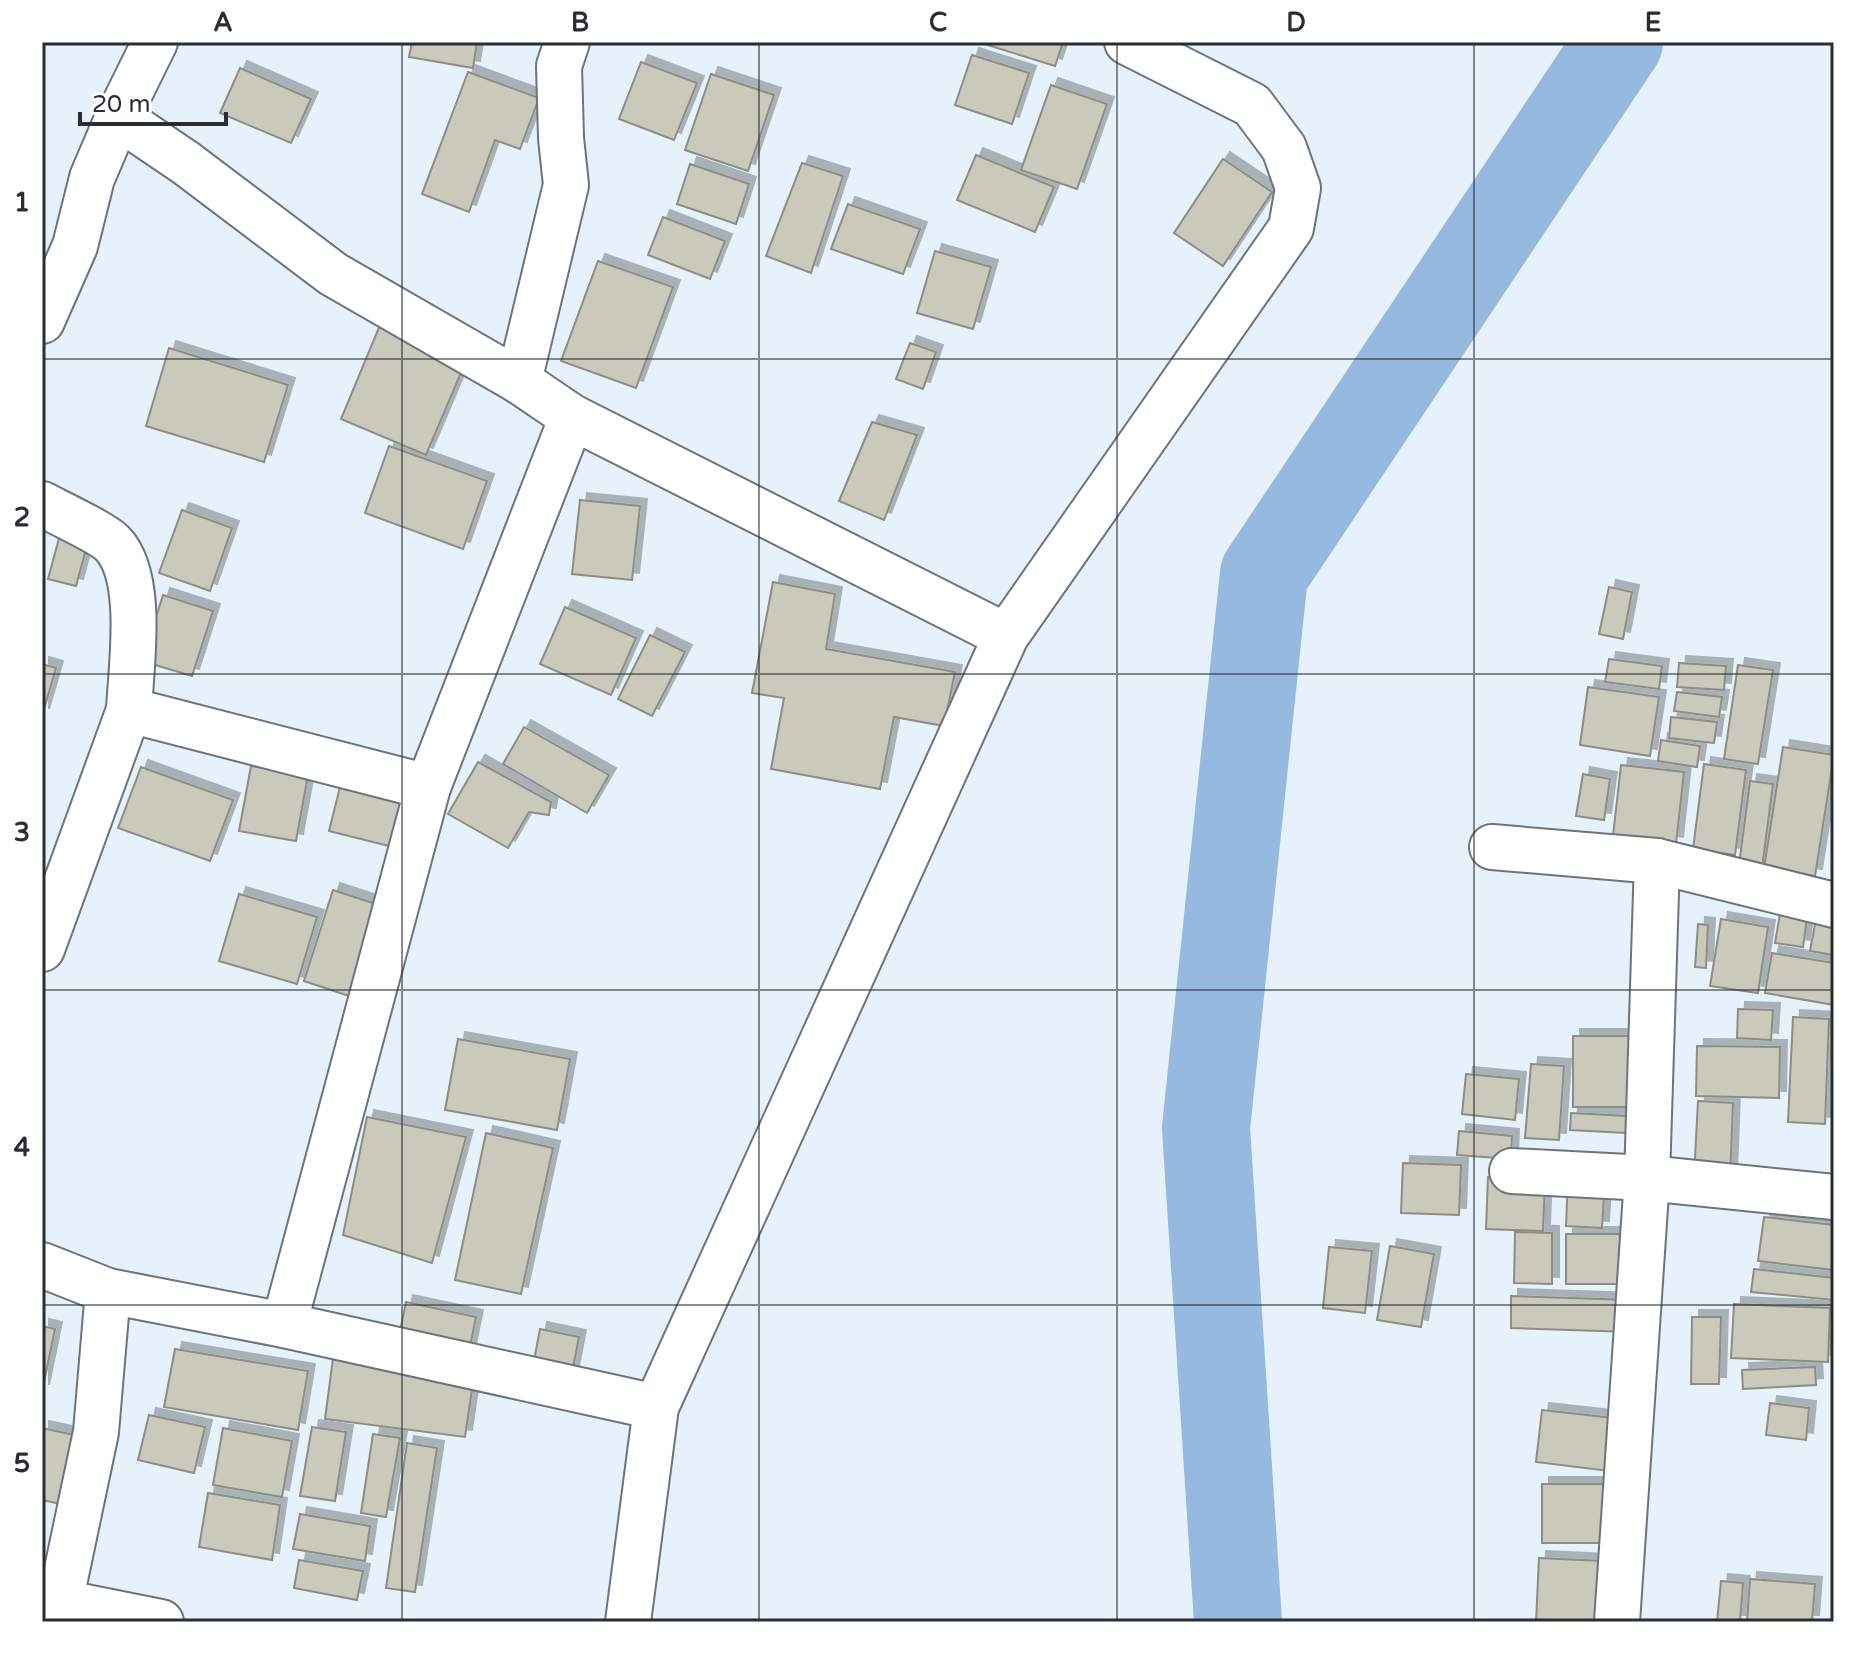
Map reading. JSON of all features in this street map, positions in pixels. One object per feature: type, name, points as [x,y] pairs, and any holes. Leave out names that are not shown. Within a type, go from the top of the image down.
[{"type":"street","points":[[42,321],[75,246],[92,178],[155,42]]},
{"type":"street","points":[[519,381],[566,185],[559,66],[567,42]]},
{"type":"street","points":[[628,1622],[656,1407],[1006,636],[1291,228],[1298,188],[1284,148],[1252,105],[1127,42]]},
{"type":"street","points":[[118,117],[186,163],[333,274],[519,381],[572,417],[1006,636]]},
{"type":"street","points":[[284,1325],[428,787],[572,417]]},
{"type":"street","points":[[42,504],[112,542],[125,565],[134,594],[129,710],[42,949]]},
{"type":"street","points":[[129,710],[428,787]]},
{"type":"street","points":[[1492,847],[1657,861],[1834,905]]},
{"type":"street","points":[[1617,1622],[1647,1178],[1657,861]]},
{"type":"street","points":[[1512,1171],[1647,1178],[1834,1197]]},
{"type":"street","points":[[42,1265],[108,1291],[284,1325],[656,1407]]},
{"type":"street","points":[[108,1291],[96,1432],[58,1612],[161,1622]]},
{"type":"building","points":[[412,42],[477,42],[473,68],[409,57]]},
{"type":"building","points":[[978,42],[1063,42],[1055,66]]},
{"type":"building","points":[[972,55],[1029,73],[1012,124],[955,105]]},
{"type":"building","points":[[641,62],[697,83],[674,140],[619,119]]},
{"type":"building","points":[[240,68],[311,99],[291,143],[220,113]]},
{"type":"building","points":[[468,72],[539,98],[520,149],[495,140],[469,212],[422,194]]},
{"type":"building","points":[[711,74],[774,95],[748,171],[685,150]]},
{"type":"building","points":[[1051,85],[1107,104],[1077,189],[1021,170]]},
{"type":"building","points":[[976,155],[1054,187],[1035,232],[957,200]]},
{"type":"building","points":[[1223,159],[1272,192],[1223,266],[1174,233]]},
{"type":"building","points":[[802,163],[843,176],[811,273],[766,256]]},
{"type":"building","points":[[690,164],[749,184],[736,224],[677,204]]},
{"type":"building","points":[[848,204],[920,229],[903,274],[831,249]]},
{"type":"building","points":[[663,217],[725,241],[710,279],[648,255]]},
{"type":"building","points":[[935,251],[991,267],[973,329],[917,313]]},
{"type":"building","points":[[598,261],[673,287],[636,388],[561,361]]},
{"type":"building","points":[[380,325],[466,361],[426,455],[341,419]]},
{"type":"building","points":[[910,343],[936,352],[923,389],[896,379]]},
{"type":"building","points":[[169,348],[288,385],[264,462],[146,426]]},
{"type":"building","points":[[872,422],[917,435],[884,520],[839,501]]},
{"type":"building","points":[[389,446],[487,481],[463,549],[365,513]]},
{"type":"building","points":[[580,500],[640,506],[632,580],[572,574]]},
{"type":"building","points":[[182,510],[232,528],[210,591],[159,573]]},
{"type":"building","points":[[61,531],[89,538],[76,586],[48,579]]},
{"type":"building","points":[[773,582],[835,594],[826,649],[955,672],[944,726],[894,717],[880,789],[771,769],[784,698],[752,693]]},
{"type":"building","points":[[1609,587],[1632,592],[1623,639],[1599,634]]},
{"type":"building","points":[[163,595],[213,611],[192,676],[142,661]]},
{"type":"building","points":[[565,607],[636,638],[611,695],[540,664]]},
{"type":"building","points":[[650,635],[685,652],[652,716],[618,699]]},
{"type":"building","points":[[1609,659],[1662,666],[1659,689],[1605,682]]},
{"type":"building","points":[[1679,663],[1726,666],[1724,690],[1677,687]]},
{"type":"building","points":[[42,664],[56,668],[42,716]]},
{"type":"building","points":[[1738,665],[1773,670],[1758,764],[1724,759]]},
{"type":"building","points":[[1588,687],[1659,697],[1650,756],[1580,745]]},
{"type":"building","points":[[1677,692],[1722,697],[1719,717],[1674,711]]},
{"type":"building","points":[[1671,717],[1717,722],[1714,743],[1669,738]]},
{"type":"building","points":[[524,727],[609,775],[587,813],[503,764]]},
{"type":"building","points":[[1661,740],[1700,746],[1697,767],[1658,761]]},
{"type":"building","points":[[1783,747],[1834,755],[1815,876],[1764,868]]},
{"type":"building","points":[[478,762],[551,802],[549,815],[529,812],[508,848],[448,814]]},
{"type":"building","points":[[1704,764],[1746,770],[1735,855],[1693,849]]},
{"type":"building","points":[[1621,765],[1684,772],[1676,844],[1613,836]]},
{"type":"building","points":[[251,766],[308,775],[296,841],[239,831]]},
{"type":"building","points":[[141,767],[233,800],[210,861],[118,828]]},
{"type":"building","points":[[1583,774],[1610,779],[1604,820],[1576,816]]},
{"type":"building","points":[[1750,781],[1773,784],[1762,868],[1739,865]]},
{"type":"building","points":[[341,783],[414,800],[401,849],[329,831]]},
{"type":"building","points":[[333,890],[388,908],[358,999],[304,981]]},
{"type":"building","points":[[239,894],[317,917],[297,984],[219,961]]},
{"type":"building","points":[[1780,914],[1807,918],[1803,947],[1775,943]]},
{"type":"building","points":[[1721,919],[1768,927],[1758,993],[1710,986]]},
{"type":"building","points":[[1816,919],[1834,922],[1834,955],[1810,951]]},
{"type":"building","points":[[1698,924],[1708,925],[1706,968],[1695,967]]},
{"type":"building","points":[[1772,953],[1834,963],[1834,1005],[1765,993]]},
{"type":"building","points":[[1738,1009],[1773,1010],[1771,1040],[1737,1038]]},
{"type":"building","points":[[1793,1017],[1829,1019],[1825,1124],[1788,1122]]},
{"type":"building","points":[[1573,1036],[1636,1036],[1636,1107],[1573,1107]]},
{"type":"building","points":[[458,1039],[570,1059],[557,1130],[445,1110]]},
{"type":"building","points":[[1697,1046],[1780,1047],[1779,1098],[1696,1096]]},
{"type":"building","points":[[1531,1064],[1564,1066],[1559,1140],[1525,1138]]},
{"type":"building","points":[[1466,1074],[1519,1079],[1515,1120],[1462,1114]]},
{"type":"building","points":[[1698,1101],[1733,1103],[1730,1179],[1694,1177]]},
{"type":"building","points":[[1571,1113],[1627,1116],[1626,1133],[1570,1130]]},
{"type":"building","points":[[367,1117],[466,1137],[432,1263],[343,1235]]},
{"type":"building","points":[[1459,1131],[1512,1136],[1511,1159],[1457,1155]]},
{"type":"building","points":[[486,1133],[553,1148],[521,1294],[455,1280]]},
{"type":"building","points":[[1403,1163],[1461,1165],[1459,1215],[1401,1213]]},
{"type":"building","points":[[1488,1177],[1545,1180],[1543,1231],[1486,1229]]},
{"type":"building","points":[[1568,1177],[1605,1180],[1602,1228],[1566,1226]]},
{"type":"building","points":[[1764,1217],[1834,1225],[1834,1270],[1758,1261]]},
{"type":"building","points":[[1515,1232],[1552,1233],[1552,1284],[1514,1283]]},
{"type":"building","points":[[1566,1234],[1625,1234],[1625,1284],[1566,1284]]},
{"type":"building","points":[[1390,1246],[1434,1254],[1421,1327],[1377,1320]]},
{"type":"building","points":[[1329,1247],[1372,1251],[1365,1313],[1323,1308]]},
{"type":"building","points":[[1754,1269],[1834,1278],[1834,1300],[1751,1292]]},
{"type":"building","points":[[1511,1296],[1631,1300],[1630,1332],[1511,1328]]},
{"type":"building","points":[[406,1302],[476,1317],[468,1356],[398,1341]]},
{"type":"building","points":[[1734,1304],[1830,1308],[1828,1362],[1731,1358]]},
{"type":"building","points":[[1692,1317],[1721,1317],[1719,1384],[1691,1384]]},
{"type":"building","points":[[42,1326],[55,1329],[42,1392]]},
{"type":"building","points":[[540,1329],[579,1337],[571,1378],[532,1371]]},
{"type":"building","points":[[175,1349],[308,1371],[298,1430],[164,1407]]},
{"type":"building","points":[[333,1358],[474,1376],[465,1437],[325,1419]]},
{"type":"building","points":[[1815,1367],[1816,1385],[1743,1389],[1742,1370]]},
{"type":"building","points":[[1770,1403],[1809,1408],[1806,1440],[1766,1435]]},
{"type":"building","points":[[1542,1410],[1622,1419],[1617,1472],[1536,1462]]},
{"type":"building","points":[[149,1415],[205,1427],[194,1473],[138,1460]]},
{"type":"building","points":[[312,1427],[346,1432],[335,1501],[300,1496]]},
{"type":"building","points":[[42,1428],[79,1436],[65,1505],[42,1500]]},
{"type":"building","points":[[223,1428],[292,1441],[282,1497],[213,1485]]},
{"type":"building","points":[[373,1434],[400,1438],[386,1517],[361,1513]]},
{"type":"building","points":[[407,1443],[437,1448],[415,1592],[386,1588]]},
{"type":"building","points":[[1542,1484],[1608,1484],[1608,1543],[1542,1543]]},
{"type":"building","points":[[208,1493],[280,1505],[272,1560],[199,1547]]},
{"type":"building","points":[[300,1514],[370,1526],[365,1561],[293,1549]]},
{"type":"building","points":[[1539,1558],[1602,1561],[1599,1622],[1536,1622]]},
{"type":"building","points":[[299,1560],[363,1571],[357,1600],[294,1588]]},
{"type":"building","points":[[1750,1579],[1815,1584],[1812,1622],[1747,1622]]},
{"type":"building","points":[[1721,1581],[1743,1583],[1740,1622],[1717,1622]]},
{"type":"waterway","points":[[1238,1622],[1206,1128],[1264,574],[1619,42]]}]
